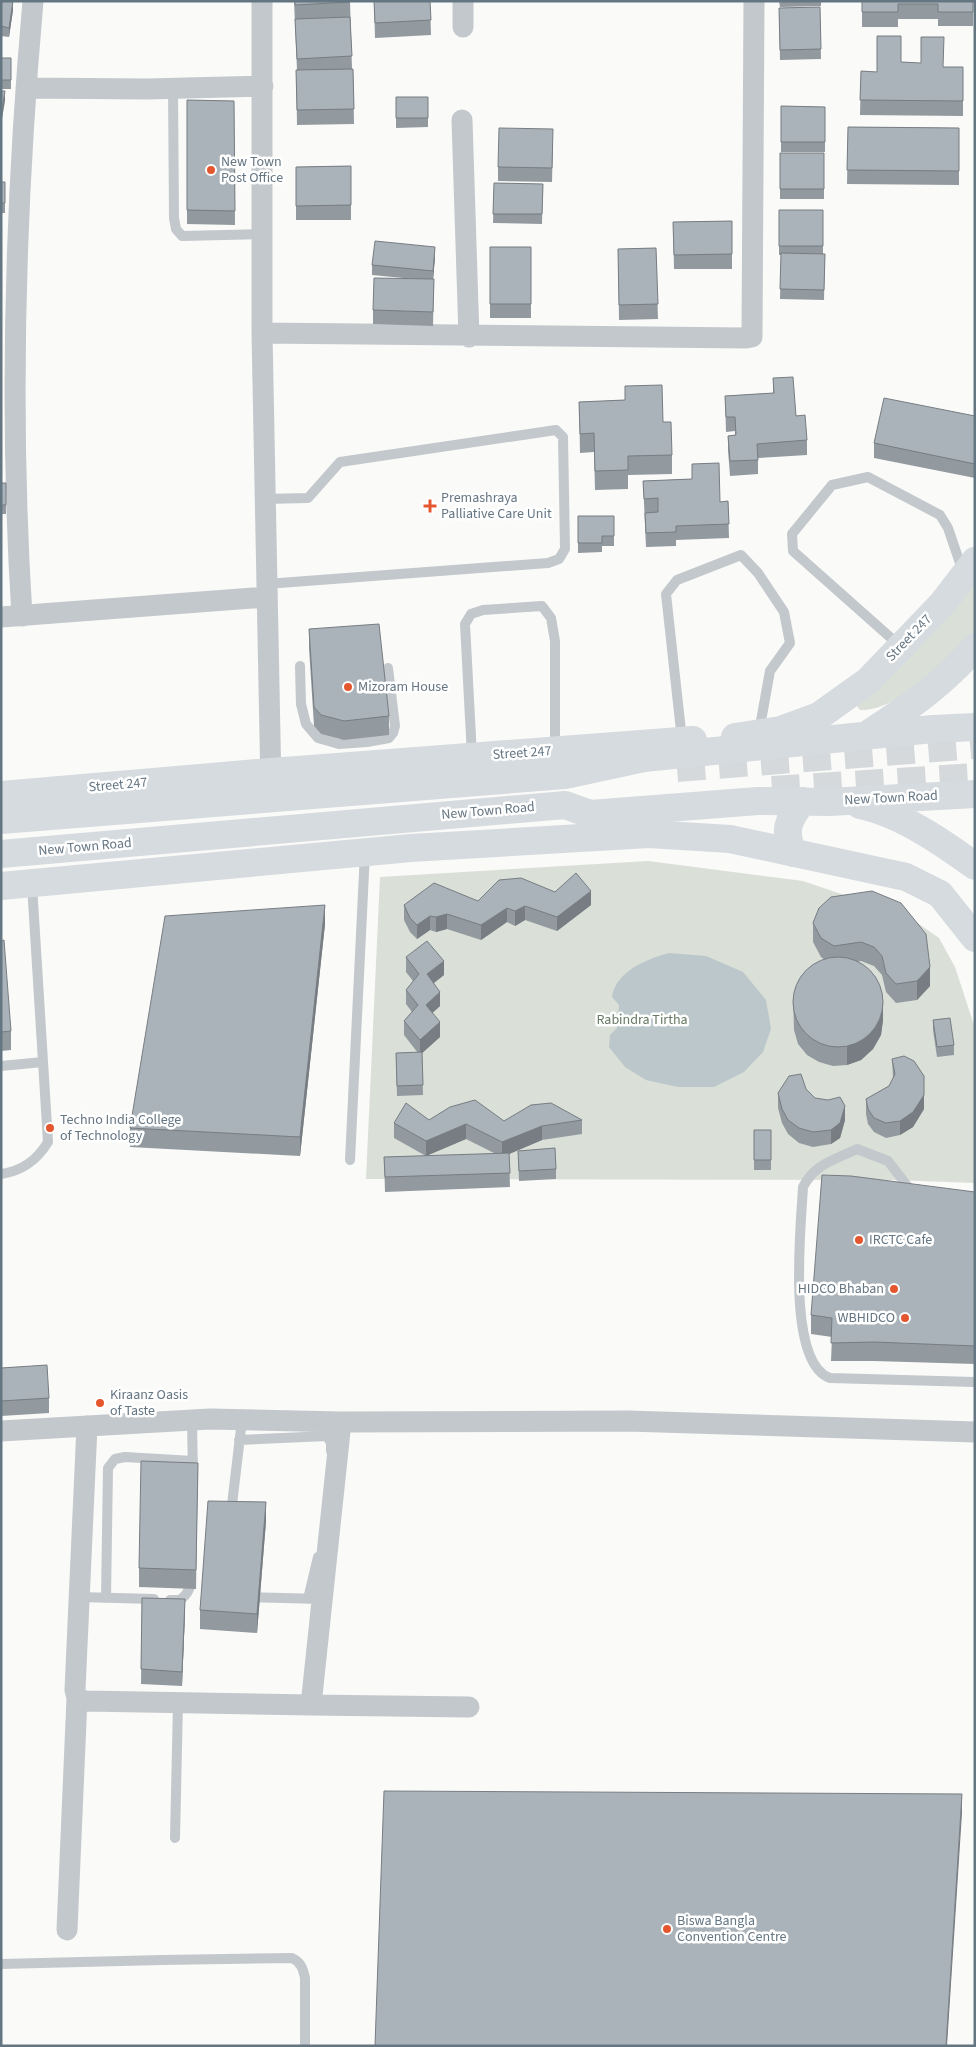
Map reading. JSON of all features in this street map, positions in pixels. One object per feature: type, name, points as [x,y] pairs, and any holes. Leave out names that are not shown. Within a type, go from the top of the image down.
[{"type":"main road","name":"Street 247","points":[[1,795],[271,785],[368,754],[472,757],[560,763],[682,741],[759,734],[781,730],[820,716],[868,681],[942,604],[969,568]]},
{"type":"main road","points":[[866,736],[913,706],[956,669],[975,647]]},
{"type":"main road","points":[[1,820],[271,785],[644,758],[933,729],[975,727]]},
{"type":"main road","points":[[560,763],[633,771]]},
{"type":"main road","name":"New Town Road","points":[[1,854],[565,805],[590,814],[758,801],[816,802],[975,794]]},
{"type":"main road","points":[[565,805],[635,800]]},
{"type":"main road","points":[[793,853],[788,843],[787,829],[792,814],[816,802],[862,805],[892,816],[921,830],[975,866]]},
{"type":"main road","points":[[1,886],[365,851],[649,834],[730,839],[906,877],[940,894],[975,938]]},
{"type":"street","points":[[22,616],[18,559],[15,434],[18,245],[26,88],[33,1]]},
{"type":"street","points":[[262,1],[262,333],[271,785]]},
{"type":"street","points":[[463,1],[463,27]]},
{"type":"street","points":[[262,333],[469,337],[752,337],[754,1]]},
{"type":"street","points":[[26,88],[263,86]]},
{"type":"street","points":[[462,120],[469,337]]},
{"type":"street","points":[[1,617],[266,590]]},
{"type":"street","points":[[1,1430],[192,1420],[241,1430],[341,1422],[628,1421],[975,1432]]},
{"type":"street","points":[[311,1705],[315,1599],[341,1422]]},
{"type":"street","points":[[67,1930],[77,1698],[75,1690],[79,1597],[96,1482],[87,1426]]},
{"type":"street","points":[[77,1698],[85,1701],[469,1707]]},
{"type":"lane","points":[[173,88],[174,218],[176,228],[182,236],[263,234]]},
{"type":"lane","points":[[264,498],[308,498],[340,462],[556,430],[563,438],[565,549],[559,559],[548,562],[266,590]]},
{"type":"lane","points":[[901,647],[793,551],[792,534],[832,485],[868,477],[940,515],[969,568]]},
{"type":"lane","points":[[682,741],[666,594],[676,580],[741,555],[758,573],[784,612],[790,643],[770,671],[759,734]]},
{"type":"lane","points":[[472,757],[465,624],[472,614],[483,610],[542,606],[551,618],[555,641],[560,763]]},
{"type":"lane","points":[[300,666],[302,704],[306,724],[318,738],[368,754],[389,738],[395,726],[388,668]]},
{"type":"lane","points":[[350,1160],[365,851]]},
{"type":"lane","points":[[1,1174],[14,1172],[38,1157],[48,1142],[32,884]]},
{"type":"lane","points":[[1,1066],[43,1062]]},
{"type":"lane","points":[[918,1195],[909,1190],[888,1162],[857,1149],[818,1167],[809,1175],[803,1187],[798,1283],[801,1324],[816,1368],[822,1375],[830,1378],[975,1382]]},
{"type":"lane","points":[[192,1420],[193,1490]]},
{"type":"lane","points":[[230,1528],[241,1430],[327,1436],[330,1439],[332,1448],[315,1599],[241,1596],[235,1593]]},
{"type":"lane","points":[[106,1598],[96,1482],[115,1459],[125,1457],[193,1461]]},
{"type":"lane","points":[[79,1597],[180,1600],[188,1594],[191,1585],[191,1566]]},
{"type":"lane","points":[[175,1838],[178,1703]]},
{"type":"lane","points":[[1,1964],[292,1958],[298,1960],[303,1968],[305,1978],[305,2046]]},
{"type":"green space","points":[[975,580],[975,633],[936,671],[905,694],[889,703],[860,710],[857,706],[858,702]]},
{"type":"green space","name":"Rabindra Tirtha","points":[[648,861],[803,881],[909,917],[939,938],[955,967],[975,1028],[975,1183],[893,1180],[366,1179],[380,877]]},
{"type":"shaded area","points":[[669,953],[706,956],[743,972],[766,1000],[771,1029],[763,1052],[744,1072],[714,1087],[678,1087],[646,1080],[625,1067],[609,1047],[610,1035],[617,1028],[619,1005],[612,997],[620,980],[626,973],[642,963]]},
{"type":"building","points":[[1,1],[13,1],[9,28],[1,26]]},
{"type":"building","points":[[295,1],[350,1],[350,2],[295,5]]},
{"type":"building","points":[[374,1],[430,1],[431,20],[375,23]]},
{"type":"building","points":[[862,1],[973,1],[973,12],[938,12],[938,4],[898,4],[898,12],[862,12]]},
{"type":"building","points":[[820,7],[821,49],[780,50],[779,8]]},
{"type":"building","points":[[350,17],[352,56],[297,59],[295,19]]},
{"type":"building","points":[[877,36],[901,36],[901,62],[921,63],[921,37],[944,37],[943,67],[963,67],[963,101],[860,100],[861,71],[877,72]]},
{"type":"building","points":[[1,58],[11,58],[11,80],[1,80]]},
{"type":"building","points":[[353,69],[354,109],[297,110],[296,70]]},
{"type":"building","points":[[1,91],[5,91],[2,109],[1,109]]},
{"type":"building","points":[[396,97],[428,97],[428,118],[396,118]]},
{"type":"building","name":"New Town Post Office","points":[[187,100],[234,101],[235,211],[187,210]]},
{"type":"building","points":[[781,106],[825,107],[825,142],[781,142]]},
{"type":"building","points":[[848,127],[959,128],[959,171],[847,170]]},
{"type":"building","points":[[499,128],[553,129],[552,168],[498,167]]},
{"type":"building","points":[[780,153],[824,153],[824,189],[780,189]]},
{"type":"building","points":[[351,166],[351,205],[296,206],[296,167]]},
{"type":"building","points":[[1,182],[5,182],[5,203],[1,203]]},
{"type":"building","points":[[494,183],[543,184],[542,214],[493,214]]},
{"type":"building","points":[[779,210],[823,210],[823,246],[779,246]]},
{"type":"building","points":[[732,221],[732,254],[674,255],[673,222]]},
{"type":"building","points":[[375,241],[435,247],[433,271],[372,265]]},
{"type":"building","points":[[490,247],[531,247],[531,304],[490,304]]},
{"type":"building","points":[[656,248],[658,304],[619,305],[618,249]]},
{"type":"building","points":[[781,253],[825,254],[824,290],[780,289]]},
{"type":"building","points":[[374,278],[434,279],[433,312],[373,310]]},
{"type":"building","points":[[793,377],[796,416],[805,415],[807,440],[757,444],[758,460],[730,461],[728,436],[736,435],[735,417],[726,417],[725,396],[774,393],[773,378]]},
{"type":"building","points":[[662,385],[663,422],[671,422],[672,455],[628,456],[628,470],[595,471],[594,433],[580,434],[579,402],[625,400],[625,386]]},
{"type":"building","points":[[884,398],[975,416],[975,464],[874,443]]},
{"type":"building","points":[[719,463],[720,502],[728,501],[729,524],[676,526],[676,532],[646,533],[645,513],[658,512],[658,498],[644,499],[643,481],[692,479],[692,464]]},
{"type":"building","points":[[1,483],[6,483],[6,505],[1,505]]},
{"type":"building","points":[[578,516],[614,516],[614,536],[602,536],[602,543],[578,543]]},
{"type":"building","name":"Mizoram House","points":[[379,624],[389,716],[344,721],[321,715],[314,707],[309,629]]},
{"type":"building","points":[[576,873],[591,891],[557,917],[525,906],[515,911],[507,908],[481,925],[447,914],[436,917],[430,916],[417,925],[410,918],[404,905],[434,883],[478,901],[499,880],[521,878],[555,892]]},
{"type":"building","points":[[872,891],[901,903],[926,934],[930,967],[917,981],[896,984],[886,973],[882,956],[874,947],[861,942],[834,946],[821,938],[813,923],[819,908],[831,897]]},
{"type":"building","points":[[325,905],[300,1137],[130,1128],[165,916]]},
{"type":"building","points":[[4,940],[11,1031],[1,1032],[1,941]]},
{"type":"building","points":[[427,941],[444,961],[427,974],[440,992],[426,1005],[440,1022],[420,1040],[404,1021],[418,1005],[406,990],[419,974],[406,957]]},
{"type":"building","points":[[838,957],[855,961],[870,970],[879,985],[883,1002],[879,1019],[870,1034],[855,1043],[838,1047],[821,1043],[806,1034],[797,1019],[793,1002],[797,985],[806,970],[821,961]]},
{"type":"building","points":[[950,1018],[954,1045],[937,1047],[933,1020]]},
{"type":"building","points":[[422,1052],[423,1085],[397,1086],[396,1053]]},
{"type":"building","points":[[904,1056],[914,1061],[924,1076],[924,1095],[913,1112],[900,1121],[886,1123],[874,1118],[868,1109],[866,1099],[889,1086],[895,1074],[892,1059]]},
{"type":"building","points":[[801,1074],[806,1089],[815,1098],[828,1100],[840,1097],[845,1106],[840,1123],[831,1130],[813,1132],[799,1128],[788,1120],[782,1109],[778,1093],[789,1076]]},
{"type":"building","points":[[475,1100],[504,1121],[531,1105],[551,1103],[582,1120],[542,1126],[502,1142],[466,1124],[426,1141],[394,1123],[406,1103],[429,1120],[450,1107]]},
{"type":"building","points":[[754,1130],[771,1130],[771,1160],[754,1160]]},
{"type":"building","points":[[555,1148],[556,1169],[519,1171],[518,1151]]},
{"type":"building","points":[[509,1153],[510,1173],[385,1177],[384,1157]]},
{"type":"building","name":"HIDCO Bhaban","points":[[822,1175],[851,1176],[975,1192],[975,1346],[874,1342],[831,1343],[832,1318],[811,1315]]},
{"type":"building","points":[[47,1365],[49,1398],[1,1401],[1,1368]]},
{"type":"building","points":[[141,1461],[198,1463],[196,1570],[139,1568]]},
{"type":"building","points":[[208,1501],[266,1502],[257,1614],[200,1610]]},
{"type":"building","points":[[142,1598],[185,1599],[182,1672],[141,1669]]},
{"type":"building","name":"Biswa Bangla Convention Centre","points":[[384,1791],[962,1794],[946,2046],[375,2046]]},
{"type":"tunnel","points":[[677,768],[975,745]]},
{"type":"tunnel","points":[[772,790],[975,777]]},
{"type":"place","name":"New Town Post Office","points":[[211,170]]},
{"type":"place","name":"Premashraya Palliative Care Unit","points":[[430,506]]},
{"type":"place","name":"Mizoram House","points":[[348,687]]},
{"type":"place","name":"Techno India College of Technology","points":[[50,1128]]},
{"type":"place","name":"IRCTC Cafe","points":[[859,1240]]},
{"type":"place","name":"HIDCO Bhaban","points":[[894,1289]]},
{"type":"place","name":"WBHIDCO","points":[[905,1318]]},
{"type":"place","name":"Kiraanz Oasis of Taste","points":[[100,1403]]},
{"type":"place","name":"Biswa Bangla Convention Centre","points":[[667,1929]]}]
